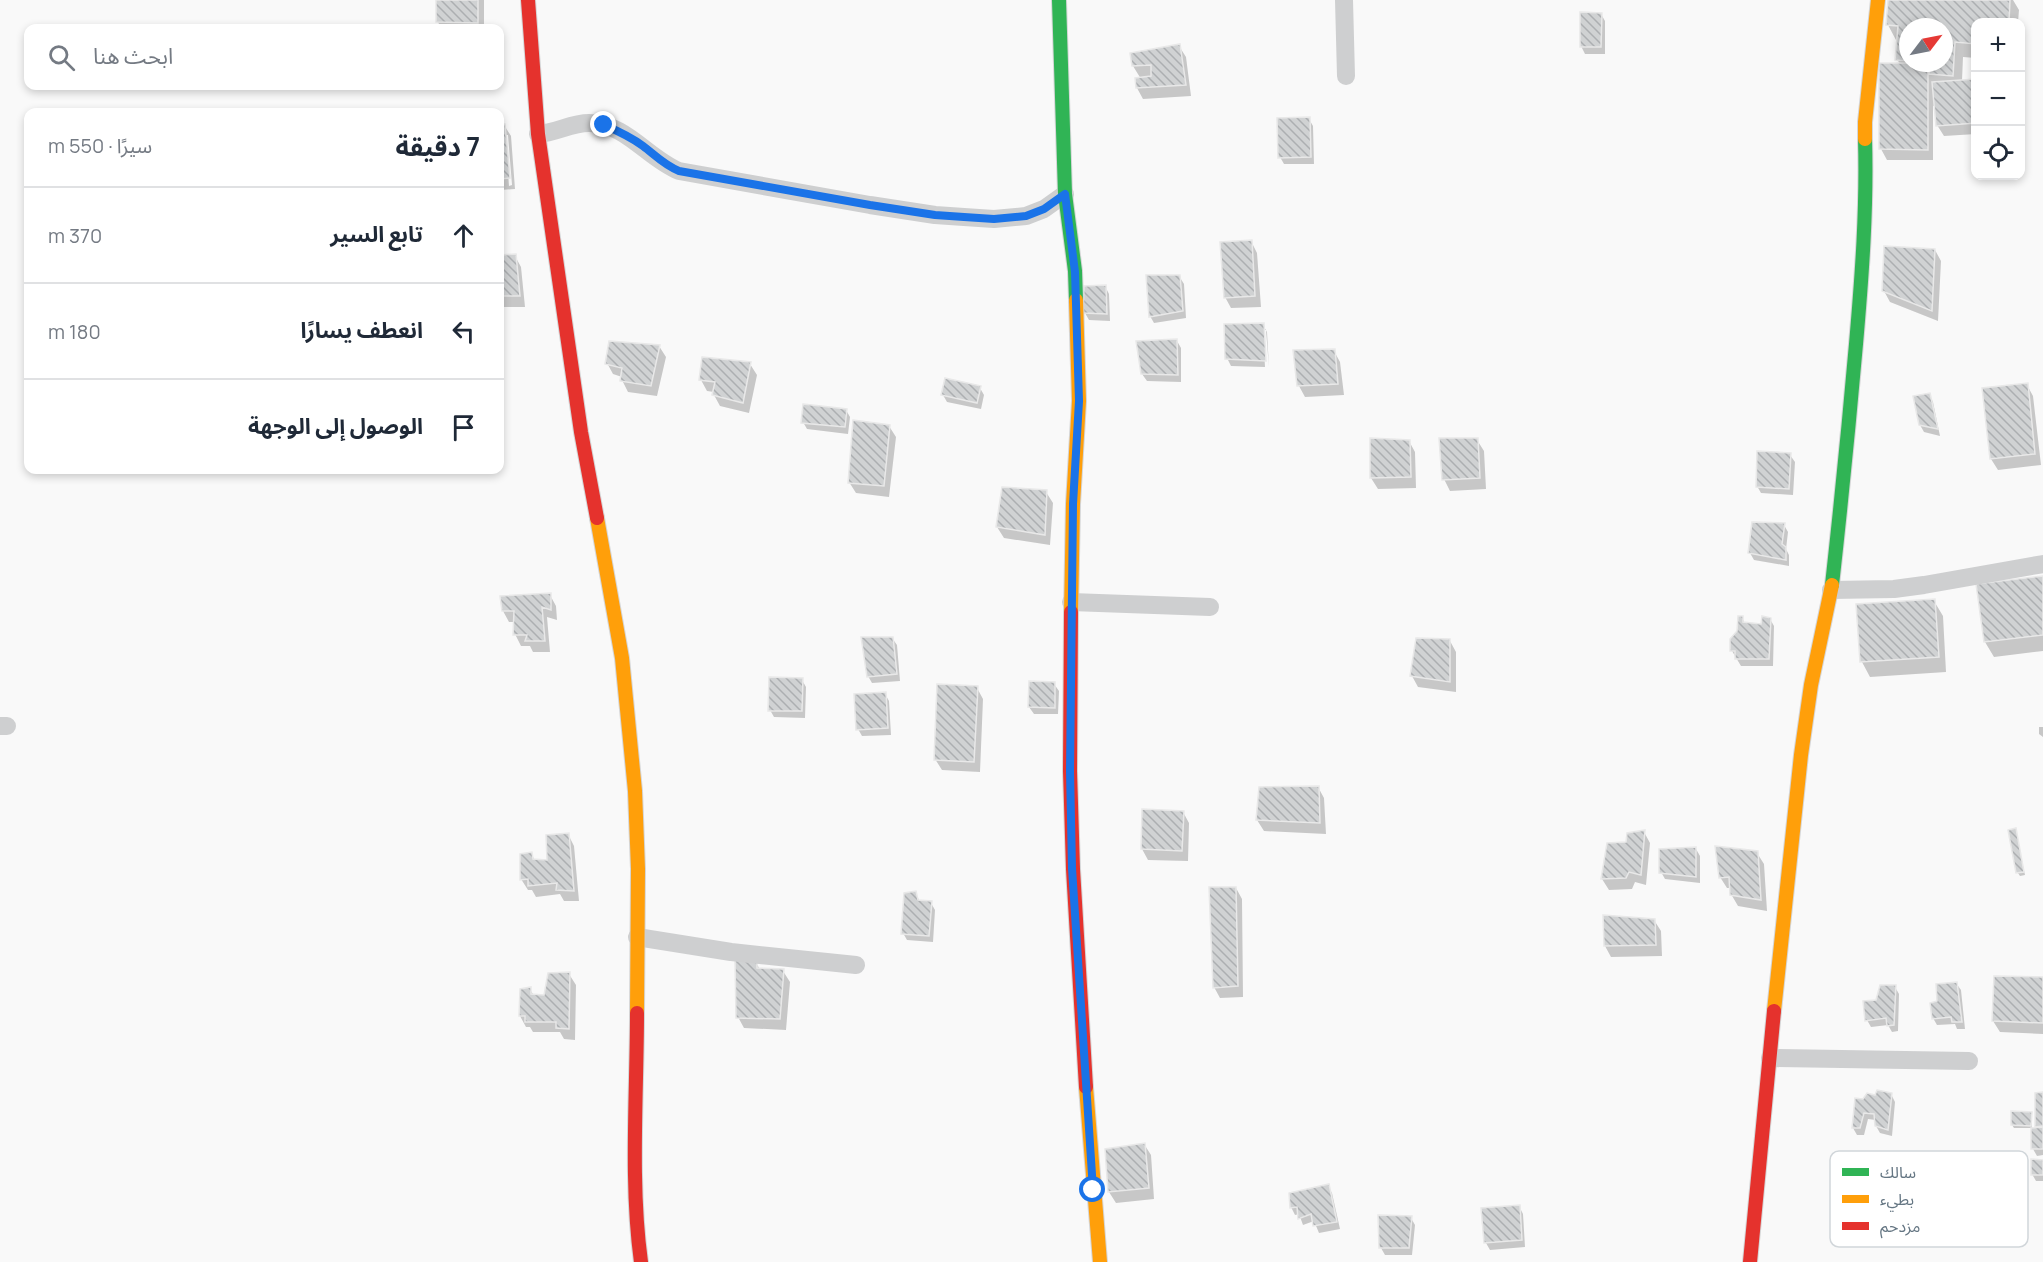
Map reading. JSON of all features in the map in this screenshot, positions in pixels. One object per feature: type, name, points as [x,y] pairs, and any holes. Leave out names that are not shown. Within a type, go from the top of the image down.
[{"type":"street","points":[[528,0],[538,134],[579,422],[622,658],[635,791],[636,1165],[638,1240],[641,1262]]},
{"type":"street","points":[[1059,0],[1065,194],[1075,272],[1079,401],[1073,504],[1071,602],[1072,868],[1087,1110],[1100,1262]]},
{"type":"street","points":[[1344,0],[1346,76]]},
{"type":"street","points":[[1749,1262],[1807,709],[1831,590],[1847,447],[1864,254],[1867,192],[1865,122],[1878,0]]},
{"type":"street","points":[[538,134],[548,134],[581,124],[604,125],[623,133],[667,166],[679,171],[935,215],[994,219],[1026,216],[1044,209],[1065,194]]},
{"type":"street","points":[[1831,590],[1894,589],[2043,564]]},
{"type":"street","points":[[1071,602],[1210,607]]},
{"type":"street","points":[[637,937],[731,952],[856,965]]},
{"type":"street","points":[[1770,1058],[1969,1061]]},
{"type":"building","points":[[436,0],[478,0],[478,23],[436,22]]},
{"type":"building","points":[[1888,0],[2010,0],[2009,18],[1971,18],[1971,44],[1955,42],[1953,76],[1929,74],[1929,72],[1953,72],[1953,18],[1899,18],[1899,60],[1895,60],[1898,26],[1886,25]]},
{"type":"building","points":[[1580,12],[1602,13],[1601,47],[1580,47]]},
{"type":"building","points":[[1180,44],[1186,85],[1136,88],[1135,78],[1151,76],[1151,65],[1132,66],[1130,53]]},
{"type":"building","points":[[1879,63],[1899,63],[1899,72],[1928,72],[1928,150],[1879,149]]},
{"type":"building","points":[[1971,79],[1971,123],[1936,126],[1932,82]]},
{"type":"building","points":[[1310,117],[1311,157],[1278,158],[1277,118]]},
{"type":"building","points":[[504,124],[505,124],[510,178],[504,179]]},
{"type":"building","points":[[1252,240],[1255,296],[1224,298],[1220,242]]},
{"type":"building","points":[[1884,246],[1935,249],[1932,311],[1882,291]]},
{"type":"building","points":[[516,254],[520,296],[504,296],[504,255]]},
{"type":"building","points":[[1146,275],[1180,275],[1183,311],[1149,317]]},
{"type":"building","points":[[1106,285],[1107,314],[1083,313],[1084,286]]},
{"type":"building","points":[[1264,323],[1266,361],[1225,359],[1224,324]]},
{"type":"building","points":[[1177,339],[1178,375],[1141,374],[1136,341]]},
{"type":"building","points":[[609,341],[660,345],[651,386],[620,381],[622,368],[605,364]]},
{"type":"building","points":[[1335,349],[1338,384],[1297,386],[1293,350]]},
{"type":"building","points":[[702,357],[751,362],[743,403],[712,395],[715,382],[699,380]]},
{"type":"building","points":[[945,378],[981,386],[977,403],[941,395]]},
{"type":"building","points":[[2028,383],[2035,454],[1990,459],[1982,388]]},
{"type":"building","points":[[1930,393],[1938,429],[1919,425],[1913,396]]},
{"type":"building","points":[[803,404],[847,409],[845,427],[801,423]]},
{"type":"building","points":[[853,420],[890,425],[884,486],[848,483]]},
{"type":"building","points":[[1370,438],[1410,440],[1411,477],[1370,478]]},
{"type":"building","points":[[1439,438],[1478,438],[1480,478],[1442,480]]},
{"type":"building","points":[[1757,451],[1791,453],[1789,489],[1756,487]]},
{"type":"building","points":[[1002,487],[1047,490],[1045,535],[996,527]]},
{"type":"building","points":[[1752,522],[1785,523],[1782,544],[1786,547],[1786,560],[1748,553]]},
{"type":"building","points":[[2043,576],[2043,635],[1984,642],[1976,584]]},
{"type":"building","points":[[551,593],[551,610],[542,607],[545,641],[525,641],[527,635],[513,635],[514,611],[502,611],[500,596]]},
{"type":"building","points":[[1935,599],[1939,657],[1860,662],[1856,604]]},
{"type":"building","points":[[1738,616],[1743,616],[1743,622],[1761,624],[1762,616],[1771,618],[1769,659],[1735,659],[1735,651],[1730,651],[1730,639],[1737,631]]},
{"type":"building","points":[[861,637],[893,637],[897,674],[867,677]]},
{"type":"building","points":[[1416,638],[1450,639],[1450,682],[1410,676]]},
{"type":"building","points":[[769,677],[803,678],[802,711],[768,711]]},
{"type":"building","points":[[1029,681],[1055,682],[1055,708],[1028,707]]},
{"type":"building","points":[[937,684],[978,686],[974,762],[934,760]]},
{"type":"building","points":[[886,692],[888,728],[856,730],[854,694]]},
{"type":"building","points":[[1319,786],[1320,823],[1256,820],[1259,787]]},
{"type":"building","points":[[1142,809],[1184,811],[1182,851],[1141,849]]},
{"type":"building","points":[[2016,828],[2024,872],[2016,873],[2008,830]]},
{"type":"building","points":[[1645,830],[1641,875],[1629,872],[1626,878],[1601,879],[1607,843],[1626,842],[1627,833]]},
{"type":"building","points":[[569,833],[574,891],[556,890],[557,883],[528,886],[528,879],[520,880],[520,854],[532,852],[533,859],[547,860],[546,835]]},
{"type":"building","points":[[1715,846],[1758,851],[1761,900],[1730,895],[1729,877],[1719,878]]},
{"type":"building","points":[[1696,847],[1696,877],[1659,873],[1659,849]]},
{"type":"building","points":[[1209,887],[1236,887],[1238,986],[1213,988]]},
{"type":"building","points":[[916,891],[918,900],[932,901],[929,936],[901,934],[904,893]]},
{"type":"building","points":[[1603,915],[1655,919],[1656,945],[1604,946]]},
{"type":"building","points":[[735,960],[757,961],[757,968],[784,969],[780,1019],[736,1018]]},
{"type":"building","points":[[570,972],[569,1029],[556,1028],[556,1022],[525,1022],[525,1016],[519,1016],[520,989],[531,987],[531,994],[544,995],[548,973]]},
{"type":"building","points":[[1994,976],[2043,977],[2043,1023],[1992,1021]]},
{"type":"building","points":[[1957,982],[1962,1022],[1952,1022],[1951,1017],[1932,1019],[1930,1003],[1937,1001],[1936,984]]},
{"type":"building","points":[[1880,985],[1896,985],[1894,1025],[1887,1026],[1886,1018],[1865,1021],[1863,1001],[1876,1000]]},
{"type":"building","points":[[1877,1090],[1892,1093],[1888,1130],[1875,1126],[1874,1114],[1864,1113],[1860,1128],[1852,1128],[1855,1098],[1863,1099],[1867,1093],[1875,1095]]},
{"type":"building","points":[[2043,1092],[2043,1126],[2035,1127],[2035,1093]]},
{"type":"building","points":[[2011,1111],[2032,1112],[2031,1126],[2011,1125]]},
{"type":"building","points":[[2043,1127],[2043,1149],[2031,1149],[2031,1128]]},
{"type":"building","points":[[1145,1143],[1149,1188],[1108,1192],[1105,1149]]},
{"type":"building","points":[[2031,1159],[2043,1160],[2043,1175],[2031,1175]]},
{"type":"building","points":[[1329,1184],[1337,1222],[1313,1226],[1311,1214],[1298,1219],[1297,1207],[1290,1208],[1289,1193]]},
{"type":"building","points":[[1520,1205],[1522,1240],[1484,1243],[1481,1208]]},
{"type":"building","points":[[1378,1215],[1412,1216],[1409,1248],[1379,1248]]},
{"type":"traffic: fast","points":[[1059,0],[1065,194],[1075,271],[1076,300]]},
{"type":"traffic: fast","points":[[1832,585],[1860,293],[1865,216],[1865,139]]},
{"type":"traffic: slow","points":[[1865,139],[1878,0]]},
{"type":"traffic: slow","points":[[1071,612],[1073,504],[1079,401],[1076,300]]},
{"type":"traffic: slow","points":[[597,518],[622,658],[635,791],[638,869],[637,1013]]},
{"type":"traffic: slow","points":[[1774,1011],[1801,755],[1811,685],[1832,585]]},
{"type":"traffic: slow","points":[[1086,1087],[1100,1262]]},
{"type":"traffic: jam","points":[[528,0],[538,134],[581,432],[597,518]]},
{"type":"traffic: jam","points":[[1071,612],[1070,771],[1073,869],[1086,1087]]},
{"type":"traffic: jam","points":[[1750,1262],[1774,1011]]},
{"type":"traffic: jam","points":[[637,1013],[635,1170],[641,1262]]},
{"type":"route","points":[[604,125],[623,133],[667,166],[679,171],[935,215],[994,219],[1026,216],[1044,209],[1065,194],[1075,272],[1079,401],[1073,504],[1071,626],[1072,868],[1093,1190]]}]
